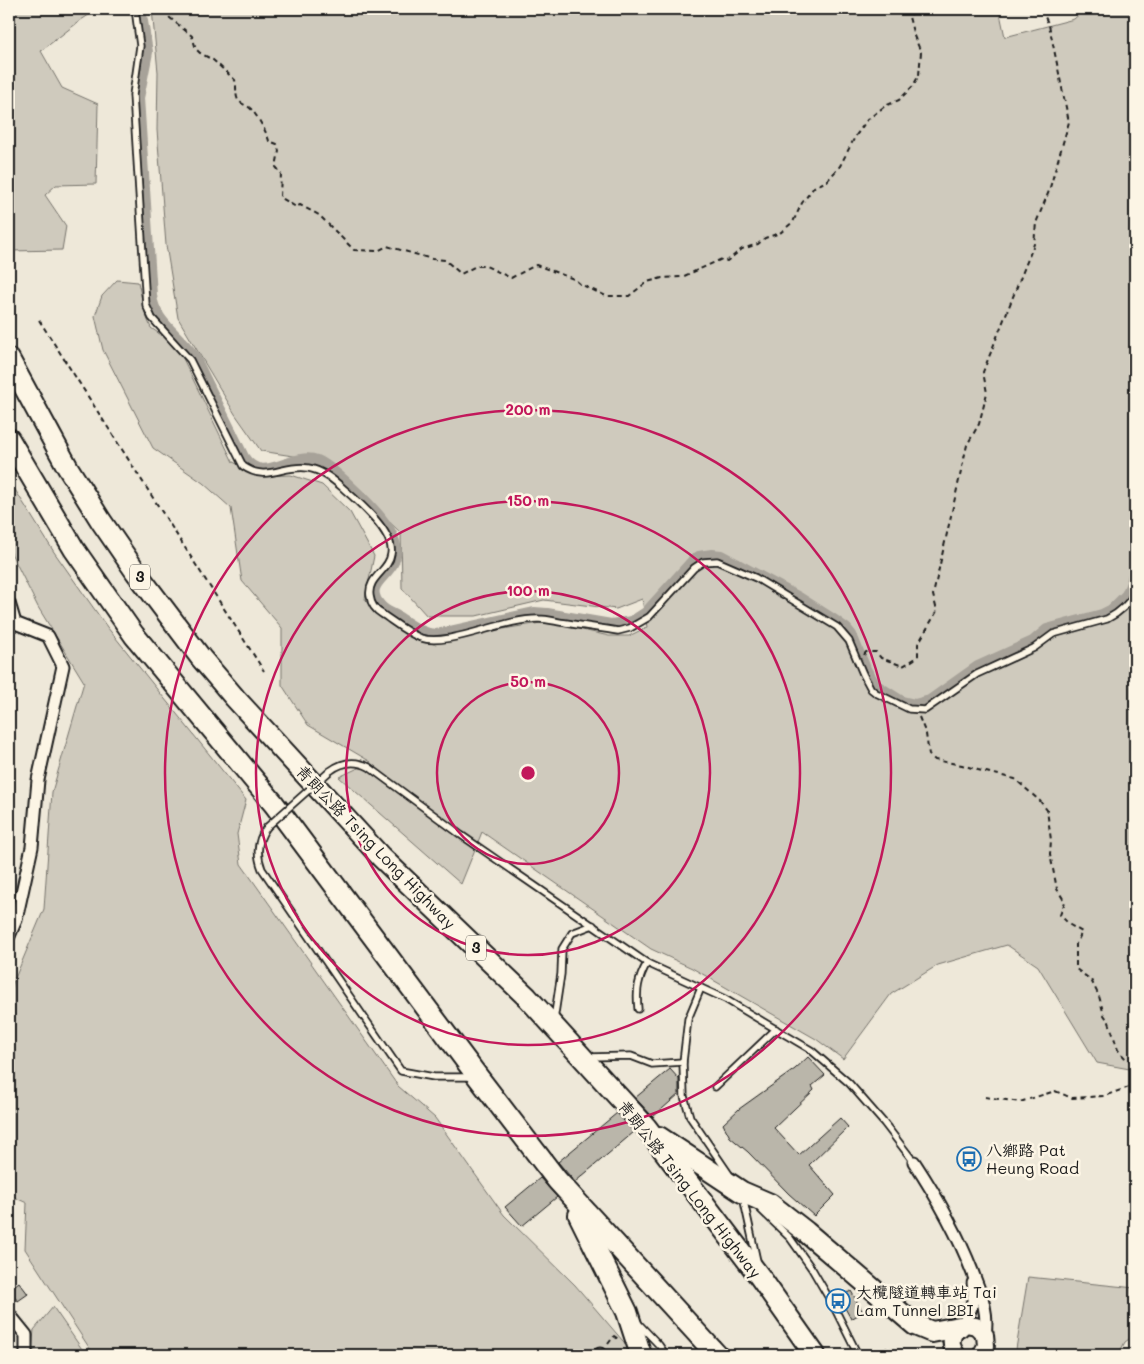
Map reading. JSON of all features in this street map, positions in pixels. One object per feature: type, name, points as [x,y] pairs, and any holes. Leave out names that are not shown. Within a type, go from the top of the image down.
[{"type":"highway","name":"青朗公路 Tsing Long Highway","points":[[9,359],[68,468],[101,521],[136,572],[201,658],[234,698],[382,858],[527,997],[646,1128],[760,1277],[815,1355]]},
{"type":"highway","name":"3","points":[[9,439],[74,549],[134,634],[274,804],[568,1194],[717,1355]]},
{"type":"highway","points":[[646,1128],[742,1192],[770,1204],[806,1232],[915,1325],[932,1332],[961,1326]]},
{"type":"highway","points":[[568,1194],[627,1312],[640,1355]]},
{"type":"main road","points":[[957,1355],[951,1343],[952,1337],[961,1326],[971,1324],[976,1326],[986,1337],[990,1355]]},
{"type":"main road","points":[[981,1355],[986,1346],[986,1337]]},
{"type":"street","points":[[9,603],[12,625],[48,636],[63,666],[38,780],[32,847],[16,920],[9,936]]},
{"type":"street","points":[[914,1162],[942,1206],[964,1249],[972,1273],[981,1291],[986,1316],[986,1337]]},
{"type":"street","points":[[961,1326],[969,1314],[974,1299],[972,1273]]},
{"type":"street","points":[[9,1314],[26,1335],[26,1355]]},
{"type":"lane","points":[[135,9],[140,46],[133,94],[146,305],[156,322],[190,360],[243,466],[258,474],[296,468],[316,470],[344,489],[380,524],[391,545],[392,554],[389,562],[370,586],[370,601],[378,612],[415,636],[431,640],[443,639],[509,622],[539,619],[618,631],[630,628],[648,617],[694,568],[703,562],[717,561],[756,578],[837,627],[849,641],[871,688],[901,707],[925,710],[976,674],[1034,648],[1053,634],[1114,616],[1128,603],[1135,592]]},
{"type":"lane","points":[[478,1077],[434,1077],[401,1071],[262,869],[258,849],[260,837],[267,827],[339,765],[354,762],[376,771],[461,836],[647,962],[725,998],[811,1050],[849,1083],[884,1123],[914,1162]]},
{"type":"lane","points":[[553,1026],[561,974],[562,949],[572,933],[593,925]]},
{"type":"lane","points":[[638,1009],[637,991],[641,973],[647,962]]},
{"type":"lane","points":[[701,988],[688,1019],[683,1062],[684,1096],[690,1117],[742,1192],[790,1238],[824,1290],[858,1355]]},
{"type":"lane","points":[[715,1088],[776,1028]]},
{"type":"lane","points":[[582,1057],[631,1056],[652,1064],[683,1062]]},
{"type":"lane","points":[[742,1192],[760,1277]]},
{"type":"lane","points":[[627,1312],[666,1355]]},
{"type":"path","points":[[165,9],[170,18],[192,36],[196,49],[213,60],[235,80],[238,99],[243,106],[250,108],[266,130],[269,141],[277,144],[279,151],[276,167],[281,173],[280,197],[296,207],[300,205],[319,215],[354,250],[378,251],[387,246],[400,248],[432,259],[445,260],[461,274],[476,266],[486,266],[511,278],[536,265],[574,279],[580,284],[606,296],[629,296],[647,282],[662,278],[682,277],[722,258],[727,261],[742,249],[758,244],[765,238],[780,233],[787,228],[793,222],[802,204],[814,187],[827,181],[840,166],[855,137],[867,120],[885,106],[899,100],[913,86],[919,75],[921,52],[914,36],[909,16],[915,9]]},
{"type":"path","points":[[864,655],[866,652],[876,652],[881,658],[903,666],[918,657],[918,644],[937,611],[933,595],[967,445],[979,424],[987,393],[984,372],[1034,244],[1036,223],[1049,191],[1069,122],[1049,25],[1041,9]]},
{"type":"path","points":[[39,320],[264,671]]},
{"type":"path","points":[[917,710],[926,734],[929,755],[935,760],[1015,779],[1028,789],[1047,810],[1051,840],[1050,854],[1057,889],[1065,902],[1060,915],[1070,925],[1082,932],[1076,944],[1076,969],[1091,980],[1099,996],[1104,1015],[1109,1022],[1118,1050],[1126,1059],[1135,1063]]},
{"type":"path","points":[[985,1097],[1020,1102],[1055,1090],[1072,1098],[1104,1096],[1135,1085]]},
{"type":"path","points":[[600,1355],[614,1336],[622,1341]]},
{"type":"path","points":[[875,1355],[889,1347],[898,1355]]},
{"type":"shaded area","points":[[9,9],[98,9],[41,51],[62,88],[98,104],[96,184],[56,185],[45,195],[66,226],[62,250],[9,251]]},
{"type":"shaded area","points":[[152,9],[999,9],[1005,37],[1074,19],[1085,9],[1135,9],[1135,1070],[1097,1063],[1038,966],[1007,945],[938,965],[891,994],[843,1059],[816,1039],[692,968],[651,949],[482,832],[461,884],[339,777],[371,762],[308,725],[282,685],[282,628],[242,581],[231,508],[203,483],[153,448],[103,350],[95,316],[102,296],[117,280],[138,282],[145,313],[151,328],[177,346],[233,462],[262,476],[291,475],[322,485],[350,512],[374,556],[365,599],[373,612],[397,628],[434,644],[484,632],[547,622],[609,636],[629,636],[647,627],[642,599],[616,609],[544,600],[476,616],[427,616],[402,588],[401,533],[325,461],[261,451],[235,414],[178,318],[166,245],[157,130],[158,72]]},
{"type":"shaded area","points":[[9,480],[54,552],[107,627],[246,800],[237,834],[241,864],[398,1086],[435,1118],[504,1215],[575,1285],[629,1348],[632,1355],[94,1355],[25,1249],[27,1203],[9,1195],[9,999],[13,983],[44,909],[52,792],[84,682],[38,607],[9,549]]},
{"type":"shaded area","points":[[1028,1277],[1135,1288],[1135,1335],[1125,1342],[1118,1355],[1015,1355]]},
{"type":"shaded area","points":[[53,1307],[86,1355],[44,1355],[32,1350],[34,1330]]},
{"type":"building","points":[[808,1057],[825,1075],[812,1086],[814,1090],[774,1128],[799,1155],[840,1118],[848,1127],[809,1165],[835,1195],[814,1216],[730,1137],[723,1124],[739,1109],[795,1069]]},
{"type":"building","points":[[670,1069],[679,1079],[679,1094],[653,1117],[635,1098]]},
{"type":"building","points":[[617,1113],[634,1132],[575,1182],[558,1162]]},
{"type":"building","points":[[540,1178],[557,1197],[522,1226],[505,1207]]},
{"type":"building","points":[[19,1282],[28,1294],[18,1301],[9,1290]]},
{"type":"building","points":[[851,1291],[863,1312],[851,1319],[839,1297]]},
{"type":"waterway","points":[[140,9],[147,52],[138,98],[153,305],[162,321],[194,357],[243,457],[251,466],[259,469],[269,469],[307,459],[317,461],[341,478],[381,519],[394,540],[395,558],[374,588],[375,599],[384,610],[416,629],[436,635],[534,613],[611,625],[632,622],[646,613],[693,561],[699,557],[721,556],[799,598],[846,629],[851,635],[866,671],[875,685],[902,702],[915,705],[930,701],[978,667],[1033,642],[1047,630],[1102,615],[1112,610],[1127,595],[1135,570]]},
{"type":"place","name":"八鄉路 Pat Heung Road","points":[[969,1159]]},
{"type":"place","name":"大欖隧道轉車站 Tai Lam Tunnel BBI","points":[[838,1301]]}]
